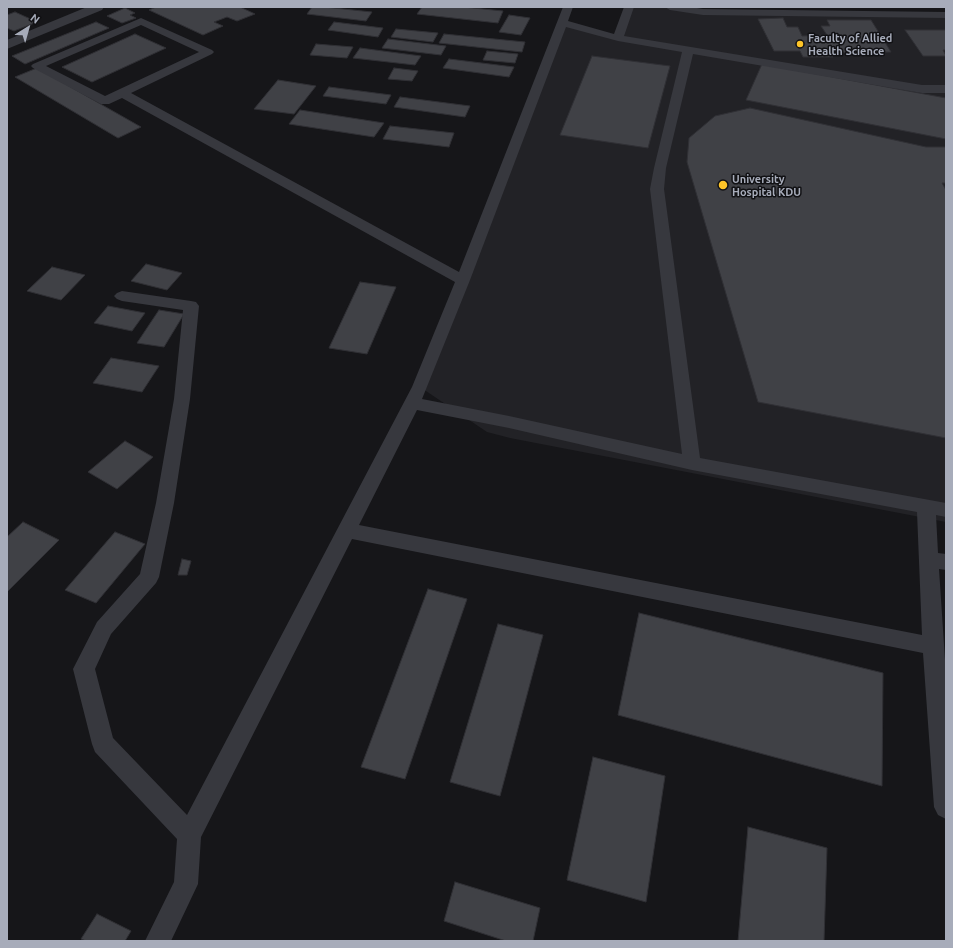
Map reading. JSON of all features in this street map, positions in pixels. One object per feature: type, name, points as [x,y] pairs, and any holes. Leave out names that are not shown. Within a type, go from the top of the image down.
[{"type":"street","points":[[7,44],[98,7]]},
{"type":"lane","points":[[618,38],[629,7]]},
{"type":"lane","points":[[670,7],[703,12],[913,11],[946,15]]},
{"type":"lane","points":[[158,941],[186,884],[189,835],[420,387],[463,280],[565,15],[618,38],[922,89],[946,89]]},
{"type":"lane","points":[[141,21],[208,52],[122,93],[105,101],[38,66],[141,21]]},
{"type":"lane","points":[[688,50],[660,168],[657,189],[692,463]]},
{"type":"lane","points":[[122,93],[463,280]]},
{"type":"lane","points":[[122,296],[191,306],[183,391],[165,503],[149,577],[104,628],[84,669],[103,744],[189,835]]},
{"type":"lane","points":[[412,403],[509,422],[692,463],[936,509],[937,561],[933,646],[946,807]]},
{"type":"lane","points":[[347,530],[933,646]]},
{"type":"shaded area","name":"University Hospital KDU","points":[[629,7],[670,7],[703,12],[946,15],[946,522],[510,438],[487,432],[420,387],[562,23],[618,38]]},
{"type":"building","points":[[156,7],[240,7],[255,14],[237,21],[227,17],[214,22],[223,26],[203,35],[149,10]]},
{"type":"building","points":[[312,7],[372,12],[366,21],[307,14]]},
{"type":"building","points":[[422,7],[463,7],[503,11],[498,23],[417,14]]},
{"type":"building","points":[[125,8],[135,13],[130,15],[136,18],[122,23],[107,16]]},
{"type":"building","points":[[15,12],[37,22],[14,31],[7,28],[7,15]]},
{"type":"building","points":[[509,15],[530,18],[521,35],[499,32]]},
{"type":"building","points":[[783,18],[787,27],[798,27],[802,36],[827,35],[821,26],[830,26],[827,20],[871,20],[891,52],[830,53],[833,57],[803,57],[800,51],[774,51],[758,19]]},
{"type":"building","points":[[96,22],[109,28],[25,64],[12,56]]},
{"type":"building","points":[[334,22],[383,28],[378,37],[328,30]]},
{"type":"building","points":[[396,29],[438,33],[433,42],[391,37]]},
{"type":"building","points":[[905,30],[946,30],[946,50],[943,50],[946,56],[923,56]]},
{"type":"building","points":[[135,34],[166,48],[92,82],[62,67]]},
{"type":"building","points":[[444,34],[525,42],[522,52],[439,43]]},
{"type":"building","points":[[388,39],[446,46],[441,55],[382,48]]},
{"type":"building","points":[[316,44],[353,47],[347,58],[310,55]]},
{"type":"building","points":[[360,48],[421,56],[415,65],[353,58]]},
{"type":"building","points":[[487,51],[518,54],[515,63],[483,60]]},
{"type":"building","points":[[592,56],[670,66],[648,148],[560,135]]},
{"type":"building","points":[[449,59],[514,67],[509,77],[443,68]]},
{"type":"building","points":[[762,64],[946,98],[946,139],[746,100]]},
{"type":"building","points":[[37,68],[141,127],[118,138],[15,77]]},
{"type":"building","points":[[394,68],[418,71],[412,81],[388,79]]},
{"type":"building","points":[[278,80],[316,86],[294,114],[254,109]]},
{"type":"building","points":[[329,87],[391,95],[386,104],[323,96]]},
{"type":"building","points":[[400,97],[470,106],[465,117],[394,107]]},
{"type":"building","points":[[750,108],[926,147],[946,147],[946,183],[942,183],[946,190],[946,438],[758,402],[687,162],[689,138],[715,116]]},
{"type":"building","points":[[300,110],[384,123],[374,137],[289,124]]},
{"type":"building","points":[[390,126],[454,133],[449,147],[383,139]]},
{"type":"building","points":[[146,264],[182,273],[167,290],[131,281]]},
{"type":"building","points":[[52,267],[85,275],[61,300],[27,291]]},
{"type":"building","points":[[360,282],[396,287],[367,354],[329,348]]},
{"type":"building","points":[[108,306],[145,313],[132,331],[94,323]]},
{"type":"building","points":[[159,310],[184,314],[164,347],[137,343]]},
{"type":"building","points":[[111,358],[159,366],[142,392],[93,383]]},
{"type":"building","points":[[125,441],[153,457],[117,489],[88,472]]},
{"type":"building","points":[[23,522],[59,540],[7,592],[7,537]]},
{"type":"building","points":[[115,532],[145,544],[96,603],[65,590]]},
{"type":"building","points":[[182,559],[191,561],[187,575],[178,575]]},
{"type":"building","points":[[428,589],[467,599],[405,779],[361,767]]},
{"type":"building","points":[[639,613],[883,673],[882,786],[618,715]]},
{"type":"building","points":[[498,624],[543,635],[500,796],[450,782]]},
{"type":"building","points":[[593,757],[665,776],[646,902],[567,880]]},
{"type":"building","points":[[748,827],[827,848],[824,941],[738,941]]},
{"type":"building","points":[[455,882],[540,908],[533,941],[506,941],[444,921]]},
{"type":"building","points":[[97,914],[131,931],[125,941],[86,941],[81,939]]},
{"type":"place","name":"Faculty of Allied Health Science","points":[[800,44]]},
{"type":"place","name":"University Hospital KDU","points":[[723,185]]}]
